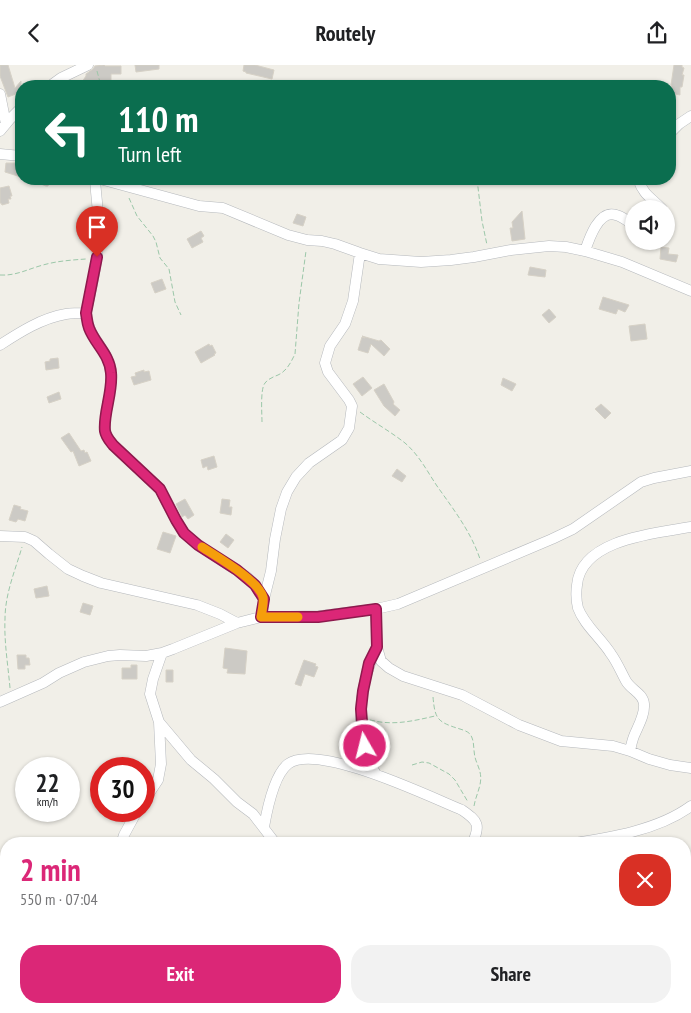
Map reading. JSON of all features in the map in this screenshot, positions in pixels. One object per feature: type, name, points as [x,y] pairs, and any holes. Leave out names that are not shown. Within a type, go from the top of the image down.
[{"type":"street","points":[[58,80],[88,65]]},
{"type":"street","points":[[0,94],[3,127]]},
{"type":"street","points":[[3,127],[15,114]]},
{"type":"street","points":[[676,127],[691,116]]},
{"type":"street","points":[[0,154],[15,155]]},
{"type":"street","points":[[95,185],[99,230],[97,257],[86,313],[90,330],[105,353],[111,373],[111,389],[105,431],[107,437],[113,445],[160,489],[184,533],[198,545],[247,577],[264,599]]},
{"type":"street","points":[[121,185],[199,206],[224,209],[288,235],[335,244],[379,259],[451,260],[511,250],[549,246],[566,247],[622,262],[691,290]]},
{"type":"street","points":[[640,185],[646,195],[652,200]]},
{"type":"street","points":[[585,251],[594,229],[605,216],[611,214],[618,215],[625,219]]},
{"type":"street","points":[[261,617],[281,509],[287,492],[296,477],[309,463],[342,441],[349,428],[352,406],[328,372],[325,363],[330,346],[345,324],[353,301],[360,253]]},
{"type":"street","points":[[0,345],[26,328],[46,320],[65,314],[86,313]]},
{"type":"street","points":[[0,702],[84,662],[108,656],[146,656],[162,653],[237,623],[261,617],[318,617],[398,604],[573,529],[641,482],[654,477],[691,471]]},
{"type":"street","points":[[630,751],[643,713],[644,704],[642,697],[630,687],[612,655],[583,619],[578,607],[576,593],[578,578],[583,567],[592,556],[603,549],[619,542],[691,527]]},
{"type":"street","points":[[0,536],[25,537],[34,541],[68,569],[101,583],[197,605],[237,623]]},
{"type":"street","points":[[376,609],[377,647],[381,661],[403,676],[462,695],[519,725],[561,741],[613,746],[670,765],[691,768]]},
{"type":"street","points":[[376,774],[368,757],[363,735],[361,709],[369,663],[377,647]]},
{"type":"street","points":[[155,785],[160,773],[161,750],[159,722],[150,694],[162,653]]},
{"type":"street","points":[[159,722],[191,760],[253,814],[271,837]]},
{"type":"street","points":[[264,827],[273,789],[288,763],[300,759],[318,759],[376,774],[474,815],[477,826],[475,837]]},
{"type":"street","points":[[610,837],[640,830],[666,820],[691,806]]},
{"type":"street","points":[[123,837],[131,822]]},
{"type":"path","points":[[95,65],[99,80]]},
{"type":"path","points":[[478,185],[482,221],[489,254]]},
{"type":"path","points":[[128,187],[130,201],[137,216],[154,237],[160,258],[169,269],[175,302],[181,315]]},
{"type":"path","points":[[262,423],[263,386],[268,380],[281,374],[288,367],[294,354],[307,240]]},
{"type":"path","points":[[0,275],[15,274],[56,262],[97,257]]},
{"type":"path","points":[[352,406],[416,454],[468,532],[483,568]]},
{"type":"path","points":[[11,697],[5,618],[7,597],[25,537]]},
{"type":"path","points":[[432,686],[436,716],[441,722],[465,730],[472,739],[481,778],[474,803],[474,815]]},
{"type":"path","points":[[362,718],[402,723],[436,716]]},
{"type":"path","points":[[412,765],[422,762],[429,763],[449,774],[455,780],[474,815]]},
{"type":"building","points":[[0,65],[8,65],[15,94],[8,97],[0,76]]},
{"type":"building","points":[[135,65],[159,65],[159,69],[136,72]]},
{"type":"building","points":[[244,65],[255,65],[274,70],[272,79],[246,73],[243,71]]},
{"type":"building","points":[[674,65],[682,65],[684,68],[682,75],[684,75],[682,87],[680,87],[680,95],[676,94],[676,80],[672,80]]},
{"type":"building","points":[[95,66],[121,66],[121,74],[111,74],[111,80],[83,80],[86,74]]},
{"type":"building","points":[[6,163],[15,163],[15,175],[5,172]]},
{"type":"building","points":[[9,186],[11,199],[8,199],[9,203],[2,205],[0,203],[0,188]]},
{"type":"building","points":[[522,211],[525,239],[512,241],[510,228],[513,228],[512,222]]},
{"type":"building","points":[[297,214],[306,217],[303,226],[293,223]]},
{"type":"building","points":[[201,231],[204,236],[201,238],[203,242],[192,248],[187,239]]},
{"type":"building","points":[[661,250],[669,250],[668,254],[678,255],[676,262],[660,259]]},
{"type":"building","points":[[530,267],[546,270],[545,277],[528,275]]},
{"type":"building","points":[[162,279],[166,289],[155,293],[151,283]]},
{"type":"building","points":[[603,297],[629,305],[625,312],[618,309],[616,314],[599,309]]},
{"type":"building","points":[[549,309],[556,317],[549,323],[542,315]]},
{"type":"building","points":[[645,324],[647,339],[631,341],[629,326]]},
{"type":"building","points":[[362,336],[381,340],[390,349],[384,356],[371,344],[368,353],[358,350],[362,337],[365,338]]},
{"type":"building","points":[[209,344],[210,346],[212,345],[216,353],[201,363],[195,352]]},
{"type":"building","points":[[58,358],[59,368],[46,370],[45,362]]},
{"type":"building","points":[[144,370],[144,372],[149,371],[151,380],[134,385],[131,377],[136,376],[135,373]]},
{"type":"building","points":[[363,377],[372,388],[362,396],[353,384]]},
{"type":"building","points":[[503,378],[516,384],[512,391],[501,385]]},
{"type":"building","points":[[384,384],[394,402],[393,404],[400,410],[395,416],[384,406],[374,390]]},
{"type":"building","points":[[59,392],[61,399],[49,403],[47,397]]},
{"type":"building","points":[[601,404],[611,413],[605,419],[595,409]]},
{"type":"building","points":[[69,433],[81,451],[87,452],[91,461],[79,466],[73,451],[71,452],[61,438]]},
{"type":"building","points":[[214,456],[217,467],[208,470],[207,466],[203,468],[201,460]]},
{"type":"building","points":[[397,469],[406,476],[402,482],[392,476]]},
{"type":"building","points":[[185,499],[194,515],[188,519],[185,515],[182,517],[176,504]]},
{"type":"building","points":[[222,499],[230,500],[229,507],[232,507],[231,515],[220,513]]},
{"type":"building","points":[[14,505],[28,511],[25,521],[18,519],[16,522],[9,520]]},
{"type":"building","points":[[163,532],[176,536],[170,553],[157,549]]},
{"type":"building","points":[[226,534],[234,540],[228,548],[220,542]]},
{"type":"building","points":[[47,586],[49,596],[36,598],[34,589]]},
{"type":"building","points":[[83,603],[93,606],[90,615],[80,612]]},
{"type":"building","points":[[225,648],[247,651],[245,674],[227,673],[228,669],[223,668]]},
{"type":"building","points":[[17,655],[26,655],[26,658],[29,658],[30,665],[25,665],[25,669],[18,669]]},
{"type":"building","points":[[304,660],[316,664],[315,666],[318,667],[314,677],[305,674],[301,686],[295,684]]},
{"type":"building","points":[[131,665],[137,665],[137,679],[122,679],[122,668],[131,668]]},
{"type":"building","points":[[166,670],[173,670],[173,682],[166,682]]},
{"type":"slow traffic","points":[[202,547],[247,577],[255,585],[264,599],[261,617],[298,617]]},
{"type":"route","points":[[97,257],[86,313],[90,330],[105,353],[111,373],[111,389],[105,431],[107,437],[113,445],[160,489],[184,533],[198,545],[247,577],[255,585],[264,599],[261,617],[318,617],[376,609],[377,647],[369,663],[361,709],[365,746]]}]
